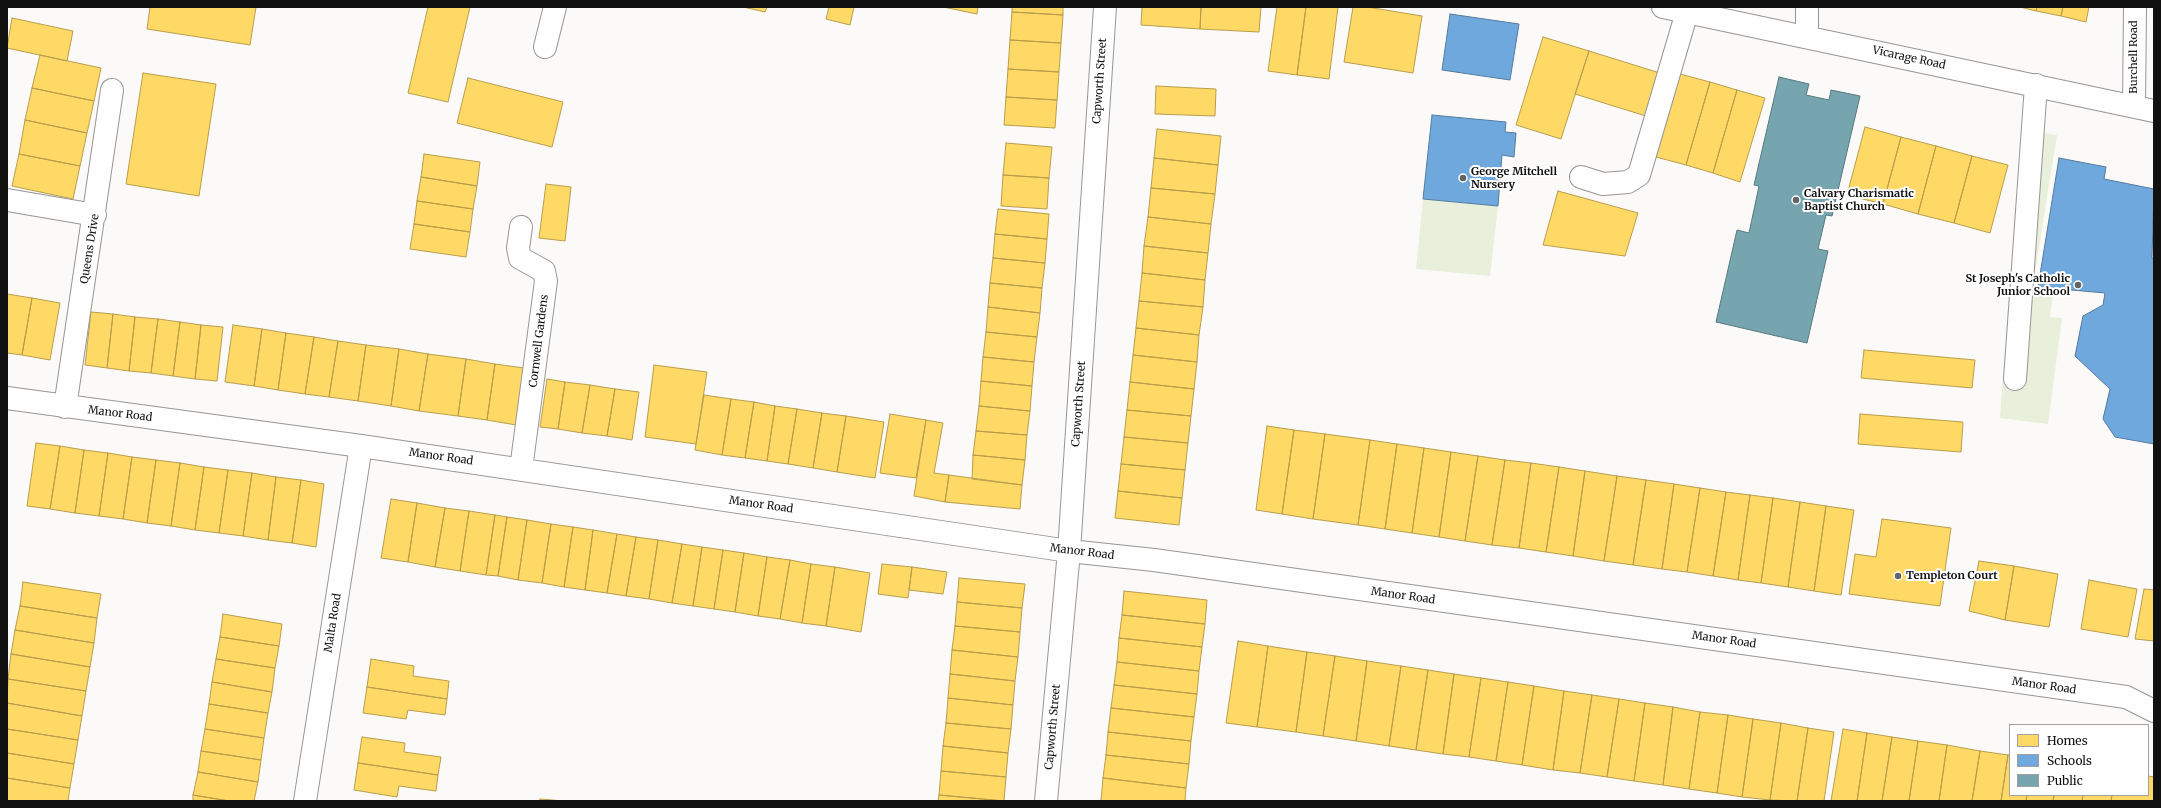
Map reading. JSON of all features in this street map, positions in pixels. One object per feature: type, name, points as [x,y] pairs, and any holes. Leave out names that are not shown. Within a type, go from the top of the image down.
[{"type":"street","points":[[545,47],[555,7]]},
{"type":"street","name":"Capworth Street","points":[[1046,801],[1069,551],[1105,7]]},
{"type":"street","name":"Vicarage Road","points":[[1663,7],[1807,36],[2144,109]]},
{"type":"street","points":[[1807,7],[1807,36]]},
{"type":"street","name":"Burchell Road","points":[[2135,7],[2144,109]]},
{"type":"street","points":[[1581,177],[1603,184],[1628,182],[1639,175],[1687,12]]},
{"type":"street","points":[[2015,379],[2036,85]]},
{"type":"street","name":"Queens Drive","points":[[65,408],[95,215],[112,90]]},
{"type":"street","points":[[7,200],[95,215]]},
{"type":"street","name":"Cornwell Gardens","points":[[521,469],[546,281],[544,271],[520,258],[518,248],[522,227]]},
{"type":"street","name":"Manor Road","points":[[7,398],[65,408],[361,446],[521,469],[1069,551],[1154,560],[2126,697],[2154,711]]},
{"type":"street","name":"Malta Road","points":[[305,801],[361,446]]},
{"type":"green space","points":[[2021,130],[2057,135],[2032,291],[2053,294],[2050,317],[2062,318],[2048,424],[2000,418]]},
{"type":"green space","points":[[1423,199],[1498,206],[1490,276],[1416,269]]},
{"type":"building: Homes","points":[[150,7],[256,7],[250,45],[147,29]]},
{"type":"building: Homes","points":[[428,7],[470,7],[448,102],[408,93]]},
{"type":"building: Homes","points":[[743,7],[767,7],[765,12]]},
{"type":"building: Homes","points":[[829,7],[854,7],[850,25],[826,19]]},
{"type":"building: Homes","points":[[943,7],[978,7],[977,14]]},
{"type":"building: Homes","points":[[1012,7],[1063,7],[1063,15],[1012,12]]},
{"type":"building: Homes","points":[[1142,7],[1201,7],[1200,29],[1141,25]]},
{"type":"building: Homes","points":[[1201,7],[1261,7],[1259,32],[1200,29]]},
{"type":"building: Homes","points":[[1277,7],[1306,7],[1297,75],[1268,71]]},
{"type":"building: Homes","points":[[1306,7],[1338,7],[1329,79],[1297,75]]},
{"type":"building: Homes","points":[[1353,7],[1367,7],[1422,16],[1413,73],[1344,62]]},
{"type":"building: Homes","points":[[2020,7],[2037,7],[2036,11]]},
{"type":"building: Homes","points":[[2037,7],[2063,7],[2061,16],[2036,11]]},
{"type":"building: Homes","points":[[2063,7],[2089,7],[2086,22],[2061,16]]},
{"type":"building: Homes","points":[[1012,12],[1063,15],[1061,43],[1010,40]]},
{"type":"building: Homes","points":[[12,18],[73,31],[67,61],[7,48]]},
{"type":"building: Homes","points":[[1543,37],[1589,51],[1561,139],[1516,125]]},
{"type":"building: Homes","points":[[1010,40],[1061,43],[1059,72],[1008,69]]},
{"type":"building: Homes","points":[[1589,51],[1663,74],[1649,117],[1575,94]]},
{"type":"building: Homes","points":[[40,55],[101,68],[94,101],[32,88]]},
{"type":"building: Homes","points":[[1008,69],[1059,72],[1057,100],[1006,97]]},
{"type":"building: Homes","points":[[143,73],[216,84],[199,196],[126,184]]},
{"type":"building: Homes","points":[[1680,74],[1710,82],[1686,165],[1656,157]]},
{"type":"building: Homes","points":[[468,78],[563,102],[552,147],[457,123]]},
{"type":"building: Homes","points":[[1710,82],[1737,90],[1713,173],[1686,165]]},
{"type":"building: Homes","points":[[1156,86],[1216,89],[1215,116],[1155,114]]},
{"type":"building: Homes","points":[[32,88],[94,101],[87,133],[25,120]]},
{"type":"building: Homes","points":[[1737,90],[1765,98],[1740,182],[1713,173]]},
{"type":"building: Homes","points":[[1006,97],[1057,100],[1055,128],[1004,125]]},
{"type":"building: Homes","points":[[25,120],[87,133],[80,166],[19,154]]},
{"type":"building: Homes","points":[[1865,127],[1901,137],[1883,204],[1847,195]]},
{"type":"building: Homes","points":[[1157,129],[1221,136],[1218,165],[1154,158]]},
{"type":"building: Homes","points":[[1901,137],[1936,146],[1918,214],[1883,204]]},
{"type":"building: Homes","points":[[1006,143],[1052,147],[1049,178],[1003,175]]},
{"type":"building: Homes","points":[[1936,146],[1972,156],[1954,223],[1918,214]]},
{"type":"building: Homes","points":[[19,154],[80,166],[73,199],[12,186]]},
{"type":"building: Homes","points":[[424,154],[480,162],[477,186],[421,177]]},
{"type":"building: Homes","points":[[1972,156],[2008,165],[1990,233],[1954,223]]},
{"type":"building: Homes","points":[[1154,158],[1218,165],[1215,194],[1151,188]]},
{"type":"building: Homes","points":[[1003,175],[1049,178],[1047,209],[1001,206]]},
{"type":"building: Homes","points":[[421,177],[477,186],[473,209],[417,201]]},
{"type":"building: Homes","points":[[546,184],[571,187],[565,241],[539,238]]},
{"type":"building: Homes","points":[[1151,188],[1215,194],[1211,224],[1148,217]]},
{"type":"building: Homes","points":[[1558,191],[1638,213],[1625,256],[1543,245]]},
{"type":"building: Homes","points":[[417,201],[473,209],[470,232],[414,224]]},
{"type":"building: Homes","points":[[998,209],[1049,214],[1047,239],[995,234]]},
{"type":"building: Homes","points":[[1148,217],[1211,224],[1208,253],[1144,246]]},
{"type":"building: Homes","points":[[414,224],[470,232],[466,257],[410,249]]},
{"type":"building: Homes","points":[[995,234],[1047,239],[1045,263],[993,258]]},
{"type":"building: Homes","points":[[1144,246],[1208,253],[1205,280],[1142,273]]},
{"type":"building: Homes","points":[[993,258],[1045,263],[1042,288],[990,283]]},
{"type":"building: Homes","points":[[1142,273],[1205,280],[1203,307],[1139,301]]},
{"type":"building: Homes","points":[[990,283],[1042,288],[1040,313],[988,307]]},
{"type":"building: Homes","points":[[7,294],[32,298],[22,355],[7,353]]},
{"type":"building: Homes","points":[[32,298],[60,303],[50,360],[22,355]]},
{"type":"building: Homes","points":[[1139,301],[1203,307],[1199,335],[1136,328]]},
{"type":"building: Homes","points":[[988,307],[1040,313],[1037,337],[986,332]]},
{"type":"building: Homes","points":[[91,312],[113,314],[107,368],[85,365]]},
{"type":"building: Homes","points":[[113,314],[135,317],[129,371],[107,368]]},
{"type":"building: Homes","points":[[135,317],[158,319],[151,373],[129,371]]},
{"type":"building: Homes","points":[[158,319],[180,322],[173,376],[151,373]]},
{"type":"building: Homes","points":[[180,322],[201,325],[195,379],[173,376]]},
{"type":"building: Homes","points":[[201,325],[223,327],[217,381],[195,379]]},
{"type":"building: Homes","points":[[233,325],[262,329],[254,386],[225,382]]},
{"type":"building: Homes","points":[[1136,328],[1199,335],[1197,362],[1133,355]]},
{"type":"building: Homes","points":[[262,329],[286,333],[278,390],[254,386]]},
{"type":"building: Homes","points":[[986,332],[1037,337],[1034,362],[983,357]]},
{"type":"building: Homes","points":[[286,333],[314,337],[305,394],[278,390]]},
{"type":"building: Homes","points":[[314,337],[338,341],[329,397],[305,394]]},
{"type":"building: Homes","points":[[338,341],[366,345],[358,401],[329,397]]},
{"type":"building: Homes","points":[[366,345],[399,349],[391,406],[358,401]]},
{"type":"building: Homes","points":[[399,349],[428,354],[419,411],[391,406]]},
{"type":"building: Homes","points":[[1864,350],[1975,360],[1972,388],[1861,378]]},
{"type":"building: Homes","points":[[428,354],[466,359],[458,416],[419,411]]},
{"type":"building: Homes","points":[[1133,355],[1197,362],[1194,389],[1130,382]]},
{"type":"building: Homes","points":[[983,357],[1034,362],[1032,386],[981,381]]},
{"type":"building: Homes","points":[[466,359],[495,364],[487,420],[458,416]]},
{"type":"building: Homes","points":[[495,364],[524,368],[516,425],[487,420]]},
{"type":"building: Homes","points":[[654,365],[707,372],[696,444],[645,437]]},
{"type":"building: Homes","points":[[547,379],[565,382],[558,429],[540,427]]},
{"type":"building: Homes","points":[[981,381],[1032,386],[1030,411],[979,406]]},
{"type":"building: Homes","points":[[565,382],[590,385],[582,433],[558,429]]},
{"type":"building: Homes","points":[[1130,382],[1194,389],[1191,416],[1127,410]]},
{"type":"building: Homes","points":[[590,385],[615,389],[607,436],[582,433]]},
{"type":"building: Homes","points":[[615,389],[639,392],[632,440],[607,436]]},
{"type":"building: Homes","points":[[704,395],[731,399],[722,455],[695,450]]},
{"type":"building: Homes","points":[[731,399],[754,402],[745,458],[722,455]]},
{"type":"building: Homes","points":[[754,402],[775,406],[767,461],[745,458]]},
{"type":"building: Homes","points":[[775,406],[797,409],[788,464],[767,461]]},
{"type":"building: Homes","points":[[979,406],[1030,411],[1027,435],[976,431]]},
{"type":"building: Homes","points":[[797,409],[822,413],[813,468],[788,464]]},
{"type":"building: Homes","points":[[1127,410],[1191,416],[1188,443],[1124,437]]},
{"type":"building: Homes","points":[[822,413],[846,416],[837,472],[813,468]]},
{"type":"building: Homes","points":[[890,414],[926,420],[916,478],[880,473]]},
{"type":"building: Homes","points":[[1860,414],[1963,422],[1961,452],[1858,444]]},
{"type":"building: Homes","points":[[846,416],[884,422],[875,478],[837,472]]},
{"type":"building: Homes","points":[[926,420],[943,423],[934,473],[949,475],[945,502],[914,496]]},
{"type":"building: Homes","points":[[1267,426],[1294,430],[1282,514],[1256,510]]},
{"type":"building: Homes","points":[[1294,430],[1325,434],[1313,519],[1282,514]]},
{"type":"building: Homes","points":[[976,431],[1027,435],[1025,460],[973,455]]},
{"type":"building: Homes","points":[[1325,434],[1370,440],[1358,525],[1313,519]]},
{"type":"building: Homes","points":[[1124,437],[1188,443],[1185,470],[1121,464]]},
{"type":"building: Homes","points":[[1370,440],[1397,444],[1385,529],[1358,525]]},
{"type":"building: Homes","points":[[36,443],[60,446],[50,509],[27,506]]},
{"type":"building: Homes","points":[[1397,444],[1424,448],[1412,533],[1385,529]]},
{"type":"building: Homes","points":[[60,446],[84,450],[75,513],[50,509]]},
{"type":"building: Homes","points":[[1424,448],[1451,452],[1439,537],[1412,533]]},
{"type":"building: Homes","points":[[84,450],[108,453],[99,516],[75,513]]},
{"type":"building: Homes","points":[[1451,452],[1478,456],[1465,541],[1439,537]]},
{"type":"building: Homes","points":[[108,453],[132,457],[123,519],[99,516]]},
{"type":"building: Homes","points":[[973,455],[1025,460],[1022,485],[972,479]]},
{"type":"building: Homes","points":[[1478,456],[1505,460],[1492,545],[1465,541]]},
{"type":"building: Homes","points":[[132,457],[156,460],[147,523],[123,519]]},
{"type":"building: Homes","points":[[156,460],[180,463],[171,526],[147,523]]},
{"type":"building: Homes","points":[[1505,460],[1531,463],[1519,548],[1492,545]]},
{"type":"building: Homes","points":[[180,463],[204,467],[195,530],[171,526]]},
{"type":"building: Homes","points":[[1531,463],[1559,467],[1546,552],[1519,548]]},
{"type":"building: Homes","points":[[1121,464],[1185,470],[1182,498],[1118,491]]},
{"type":"building: Homes","points":[[204,467],[228,470],[219,533],[195,530]]},
{"type":"building: Homes","points":[[1559,467],[1585,471],[1573,556],[1546,552]]},
{"type":"building: Homes","points":[[228,470],[252,473],[243,536],[219,533]]},
{"type":"building: Homes","points":[[1585,471],[1617,476],[1604,561],[1573,556]]},
{"type":"building: Homes","points":[[252,473],[276,477],[268,540],[243,536]]},
{"type":"building: Homes","points":[[949,475],[1022,485],[1020,509],[945,502]]},
{"type":"building: Homes","points":[[1617,476],[1646,480],[1633,565],[1604,561]]},
{"type":"building: Homes","points":[[276,477],[301,480],[292,543],[268,540]]},
{"type":"building: Homes","points":[[301,480],[324,484],[316,547],[292,543]]},
{"type":"building: Homes","points":[[1646,480],[1674,484],[1662,569],[1633,565]]},
{"type":"building: Homes","points":[[1674,484],[1700,488],[1687,572],[1662,569]]},
{"type":"building: Homes","points":[[1700,488],[1726,492],[1713,576],[1687,572]]},
{"type":"building: Homes","points":[[1118,491],[1182,498],[1179,525],[1115,518]]},
{"type":"building: Homes","points":[[1726,492],[1750,495],[1738,580],[1713,576]]},
{"type":"building: Homes","points":[[1750,495],[1773,498],[1761,583],[1738,580]]},
{"type":"building: Homes","points":[[1773,498],[1800,502],[1788,587],[1761,583]]},
{"type":"building: Homes","points":[[391,499],[417,503],[408,562],[381,558]]},
{"type":"building: Homes","points":[[1800,502],[1826,506],[1814,591],[1788,587]]},
{"type":"building: Homes","points":[[417,503],[445,508],[435,567],[408,562]]},
{"type":"building: Homes","points":[[1826,506],[1854,510],[1841,595],[1814,591]]},
{"type":"building: Homes","points":[[445,508],[469,511],[460,571],[435,567]]},
{"type":"building: Homes","points":[[469,511],[495,515],[486,575],[460,571]]},
{"type":"building: Homes","points":[[495,515],[507,517],[498,576],[486,575]]},
{"type":"building: Homes","points":[[507,517],[527,520],[518,580],[498,576]]},
{"type":"building: Homes","name":"Templeton Court","points":[[1882,519],[1951,528],[1940,606],[1849,594],[1855,554],[1876,557]]},
{"type":"building: Homes","points":[[527,520],[551,524],[542,583],[518,580]]},
{"type":"building: Homes","points":[[551,524],[573,527],[564,587],[542,583]]},
{"type":"building: Homes","points":[[573,527],[593,530],[585,590],[564,587]]},
{"type":"building: Homes","points":[[593,530],[617,534],[607,593],[585,590]]},
{"type":"building: Homes","points":[[617,534],[636,537],[626,596],[607,593]]},
{"type":"building: Homes","points":[[636,537],[658,540],[649,599],[626,596]]},
{"type":"building: Homes","points":[[658,540],[682,544],[672,603],[649,599]]},
{"type":"building: Homes","points":[[682,544],[702,547],[693,606],[672,603]]},
{"type":"building: Homes","points":[[702,547],[723,550],[714,609],[693,606]]},
{"type":"building: Homes","points":[[723,550],[744,553],[735,612],[714,609]]},
{"type":"building: Homes","points":[[744,553],[767,557],[758,616],[735,612]]},
{"type":"building: Homes","points":[[767,557],[790,560],[780,619],[758,616]]},
{"type":"building: Homes","points":[[790,560],[811,564],[802,623],[780,619]]},
{"type":"building: Homes","points":[[1979,561],[2014,566],[2005,620],[1969,611]]},
{"type":"building: Homes","points":[[811,564],[835,567],[826,626],[802,623]]},
{"type":"building: Homes","points":[[882,564],[912,567],[908,598],[878,594]]},
{"type":"building: Homes","points":[[2014,566],[2058,574],[2049,627],[2005,620]]},
{"type":"building: Homes","points":[[835,567],[870,573],[861,632],[826,626]]},
{"type":"building: Homes","points":[[912,567],[947,572],[943,594],[909,590]]},
{"type":"building: Homes","points":[[959,578],[1025,584],[1022,608],[957,602]]},
{"type":"building: Homes","points":[[2089,580],[2137,589],[2128,637],[2081,629]]},
{"type":"building: Homes","points":[[23,582],[101,594],[97,618],[20,606]]},
{"type":"building: Homes","points":[[2144,589],[2154,590],[2154,641],[2135,639]]},
{"type":"building: Homes","points":[[1124,591],[1207,600],[1205,624],[1122,615]]},
{"type":"building: Homes","points":[[957,602],[1022,608],[1020,632],[955,626]]},
{"type":"building: Homes","points":[[20,606],[97,618],[94,643],[15,630]]},
{"type":"building: Homes","points":[[223,614],[282,624],[279,646],[220,637]]},
{"type":"building: Homes","points":[[1122,615],[1205,624],[1202,647],[1119,638]]},
{"type":"building: Homes","points":[[955,626],[1020,632],[1018,657],[952,650]]},
{"type":"building: Homes","points":[[15,630],[94,643],[90,667],[11,654]]},
{"type":"building: Homes","points":[[220,637],[279,646],[275,668],[216,659]]},
{"type":"building: Homes","points":[[1119,638],[1202,647],[1199,671],[1117,662]]},
{"type":"building: Homes","points":[[1238,641],[1268,646],[1257,727],[1226,723]]},
{"type":"building: Homes","points":[[1268,646],[1307,652],[1296,732],[1257,727]]},
{"type":"building: Homes","points":[[952,650],[1018,657],[1015,681],[950,674]]},
{"type":"building: Homes","points":[[1307,652],[1335,656],[1323,736],[1296,732]]},
{"type":"building: Homes","points":[[11,654],[90,667],[86,691],[8,679]]},
{"type":"building: Homes","points":[[1335,656],[1367,661],[1356,741],[1323,736]]},
{"type":"building: Homes","points":[[216,659],[275,668],[272,692],[212,682]]},
{"type":"building: Homes","points":[[371,659],[414,666],[413,676],[449,681],[447,699],[367,687]]},
{"type":"building: Homes","points":[[1367,661],[1401,666],[1389,746],[1356,741]]},
{"type":"building: Homes","points":[[1117,662],[1199,671],[1197,694],[1114,685]]},
{"type":"building: Homes","points":[[1401,666],[1428,670],[1416,750],[1389,746]]},
{"type":"building: Homes","points":[[1428,670],[1454,674],[1443,754],[1416,750]]},
{"type":"building: Homes","points":[[950,674],[1015,681],[1013,705],[948,698]]},
{"type":"building: Homes","points":[[1454,674],[1481,678],[1469,757],[1443,754]]},
{"type":"building: Homes","points":[[1481,678],[1508,682],[1496,761],[1469,757]]},
{"type":"building: Homes","points":[[8,679],[86,691],[82,716],[7,703]]},
{"type":"building: Homes","points":[[212,682],[272,692],[268,713],[209,704]]},
{"type":"building: Homes","points":[[1508,682],[1534,686],[1522,765],[1496,761]]},
{"type":"building: Homes","points":[[1114,685],[1197,694],[1194,717],[1111,708]]},
{"type":"building: Homes","points":[[1534,686],[1564,691],[1553,770],[1522,765]]},
{"type":"building: Homes","points":[[367,687],[447,699],[445,715],[408,710],[406,719],[363,713]]},
{"type":"building: Homes","points":[[1564,691],[1592,695],[1580,773],[1553,770]]},
{"type":"building: Homes","points":[[1592,695],[1619,699],[1607,777],[1580,773]]},
{"type":"building: Homes","points":[[948,698],[1013,705],[1011,729],[946,723]]},
{"type":"building: Homes","points":[[1619,699],[1645,703],[1634,781],[1607,777]]},
{"type":"building: Homes","points":[[7,703],[82,716],[78,740],[7,729]]},
{"type":"building: Homes","points":[[1645,703],[1673,707],[1663,785],[1634,781]]},
{"type":"building: Homes","points":[[209,704],[268,713],[264,738],[205,729]]},
{"type":"building: Homes","points":[[1673,707],[1700,712],[1689,789],[1663,785]]},
{"type":"building: Homes","points":[[1111,708],[1194,717],[1191,741],[1108,732]]},
{"type":"building: Homes","points":[[1700,712],[1728,715],[1717,793],[1689,789]]},
{"type":"building: Homes","points":[[1728,715],[1753,719],[1742,797],[1717,793]]},
{"type":"building: Homes","points":[[1753,719],[1781,723],[1770,800],[1742,797]]},
{"type":"building: Homes","points":[[946,723],[1011,729],[1008,753],[943,746]]},
{"type":"building: Homes","points":[[1781,723],[1808,728],[1797,801],[1770,800]]},
{"type":"building: Homes","points":[[1808,728],[1834,732],[1824,801],[1797,801]]},
{"type":"building: Homes","points":[[7,729],[78,740],[74,764],[7,753]]},
{"type":"building: Homes","points":[[205,729],[264,738],[261,760],[201,751]]},
{"type":"building: Homes","points":[[1843,729],[1867,733],[1857,801],[1831,801]]},
{"type":"building: Homes","points":[[1108,732],[1191,741],[1189,764],[1106,755]]},
{"type":"building: Homes","points":[[1867,733],[1892,737],[1882,801],[1857,801]]},
{"type":"building: Homes","points":[[362,737],[405,743],[404,752],[441,757],[438,775],[358,763]]},
{"type":"building: Homes","points":[[1892,737],[1918,741],[1909,801],[1882,801]]},
{"type":"building: Homes","points":[[1918,741],[1947,745],[1939,801],[1909,801]]},
{"type":"building: Homes","points":[[1947,745],[1980,751],[1972,801],[1939,801]]},
{"type":"building: Homes","points":[[943,746],[1008,753],[1006,777],[941,771]]},
{"type":"building: Homes","points":[[201,751],[261,760],[258,782],[198,772]]},
{"type":"building: Homes","points":[[1980,751],[2008,755],[2001,801],[1972,801]]},
{"type":"building: Homes","points":[[7,753],[74,764],[70,788],[7,778]]},
{"type":"building: Homes","points":[[1106,755],[1189,764],[1186,788],[1103,778]]},
{"type":"building: Homes","points":[[2009,755],[2009,796],[2027,796],[2026,801],[2001,801]]},
{"type":"building: Homes","points":[[358,763],[438,775],[436,791],[399,786],[397,797],[354,790]]},
{"type":"building: Homes","points":[[941,771],[1006,777],[1004,801],[939,795]]},
{"type":"building: Homes","points":[[198,772],[258,782],[254,801],[229,801],[193,795]]},
{"type":"building: Homes","points":[[2149,776],[2154,777],[2154,801],[2111,801],[2112,796],[2149,796]]},
{"type":"building: Homes","points":[[7,778],[70,788],[68,801],[7,801]]},
{"type":"building: Homes","points":[[1103,778],[1186,788],[1185,801],[1101,801]]},
{"type":"building: Homes","points":[[193,795],[229,801],[193,801]]},
{"type":"building: Homes","points":[[939,795],[1004,801],[938,801]]},
{"type":"building: Homes","points":[[2027,796],[2054,796],[2053,801],[2026,801]]},
{"type":"building: Homes","points":[[2054,796],[2083,796],[2082,801],[2053,801]]},
{"type":"building: Homes","points":[[2083,796],[2112,796],[2111,801],[2082,801]]},
{"type":"building: Homes","points":[[540,799],[564,801],[540,801]]},
{"type":"building: Schools","points":[[1450,14],[1519,24],[1510,80],[1442,70]]},
{"type":"building: Schools","name":"George Mitchell Nursery","points":[[1432,115],[1506,122],[1505,132],[1516,133],[1514,157],[1502,155],[1498,206],[1423,199]]},
{"type":"building: Schools","points":[[2059,158],[2106,167],[2104,179],[2154,189],[2152,258],[2154,260],[2154,444],[2115,437],[2103,419],[2110,389],[2075,356],[2083,316],[2103,305],[2105,293],[2038,287]]},
{"type":"building: Public","name":"Calvary Charismatic Baptist Church","points":[[1779,77],[1809,84],[1806,95],[1829,100],[1831,90],[1860,96],[1832,216],[1826,215],[1818,249],[1828,251],[1807,343],[1716,322],[1737,230],[1749,233],[1759,186],[1754,185]]},
{"type":"place","name":"George Mitchell Nursery","points":[[1463,178]]},
{"type":"place","name":"Calvary Charismatic Baptist Church","points":[[1796,200]]},
{"type":"place","name":"St Joseph's Catholic Junior School","points":[[2078,285]]},
{"type":"place","name":"Templeton Court","points":[[1898,576]]}]
